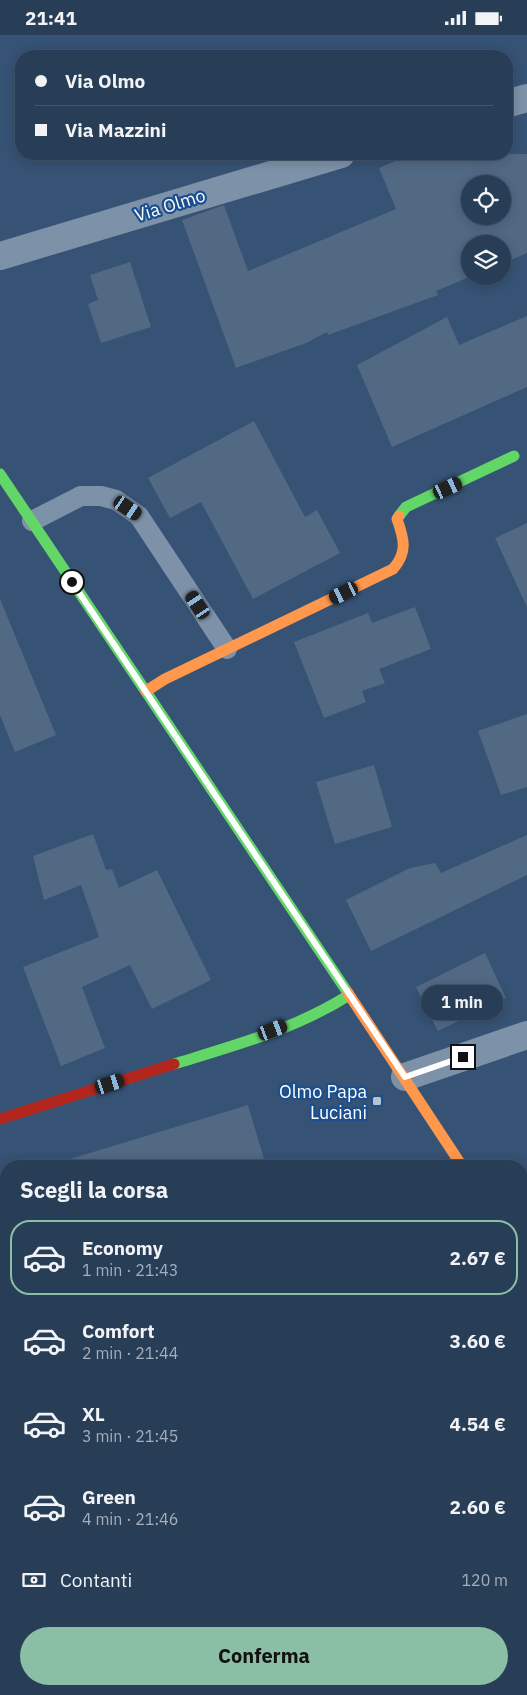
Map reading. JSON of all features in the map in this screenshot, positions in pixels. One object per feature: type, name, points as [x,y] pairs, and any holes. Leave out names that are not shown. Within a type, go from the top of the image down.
[{"type":"street","points":[[513,102],[527,98]]},
{"type":"street","name":"Via Olmo","points":[[0,256],[321,160]]},
{"type":"street","points":[[146,691],[227,649],[393,569],[404,558],[405,543],[397,519],[406,507],[514,457]]},
{"type":"street","points":[[0,474],[405,1077],[458,1160]]},
{"type":"street","points":[[0,1119],[238,1043],[324,1011],[349,995]]},
{"type":"street","points":[[405,1077],[527,1035]]},
{"type":"lane","points":[[32,521],[81,496],[100,496],[116,500],[139,516],[227,649]]},
{"type":"building","points":[[513,154],[527,154],[527,253],[511,260],[511,235],[461,235],[461,281],[436,291],[438,295],[328,335],[327,332],[306,343],[236,368],[182,220],[224,205],[248,271],[396,209],[379,168],[398,160],[513,160]]},
{"type":"building","points":[[130,262],[151,327],[101,343],[88,304],[98,300],[90,275]]},
{"type":"building","points":[[527,316],[527,387],[392,447],[357,365],[447,317],[459,345]]},
{"type":"building","points":[[254,421],[305,517],[317,510],[340,553],[253,599],[201,502],[170,518],[148,478]]},
{"type":"building","points":[[527,523],[527,607],[495,538]]},
{"type":"building","points":[[0,599],[56,735],[15,752],[0,715]]},
{"type":"building","points":[[415,607],[431,649],[379,669],[385,683],[362,691],[366,702],[324,718],[294,642],[368,613],[372,623]]},
{"type":"building","points":[[527,714],[527,787],[501,795],[478,731]]},
{"type":"building","points":[[374,765],[392,827],[335,844],[316,782]]},
{"type":"building","points":[[93,834],[106,870],[112,869],[119,888],[157,870],[211,980],[152,1009],[130,965],[82,987],[105,1048],[61,1066],[23,967],[99,937],[81,885],[44,900],[33,856]]},
{"type":"building","points":[[527,835],[527,875],[371,951],[346,900],[410,868],[435,863],[441,873]]},
{"type":"building","points":[[485,953],[506,998],[438,1031],[416,987]]},
{"type":"building","points":[[248,1105],[264,1160],[70,1160]]},
{"type":"traffic: fast","points":[[399,516],[406,507],[514,456]]},
{"type":"traffic: fast","points":[[0,474],[348,993]]},
{"type":"traffic: fast","points":[[174,1064],[286,1027],[308,1018],[349,995]]},
{"type":"traffic: slow","points":[[146,691],[165,679],[393,569],[403,551],[403,539],[397,519],[399,516]]},
{"type":"traffic: slow","points":[[348,993],[458,1160]]},
{"type":"traffic: jam","points":[[0,1119],[174,1064]]},
{"type":"place","name":"Olmo Papa Luciani","points":[[377,1101]]},
{"type":"route","points":[[72,582],[405,1077],[463,1057]]}]
